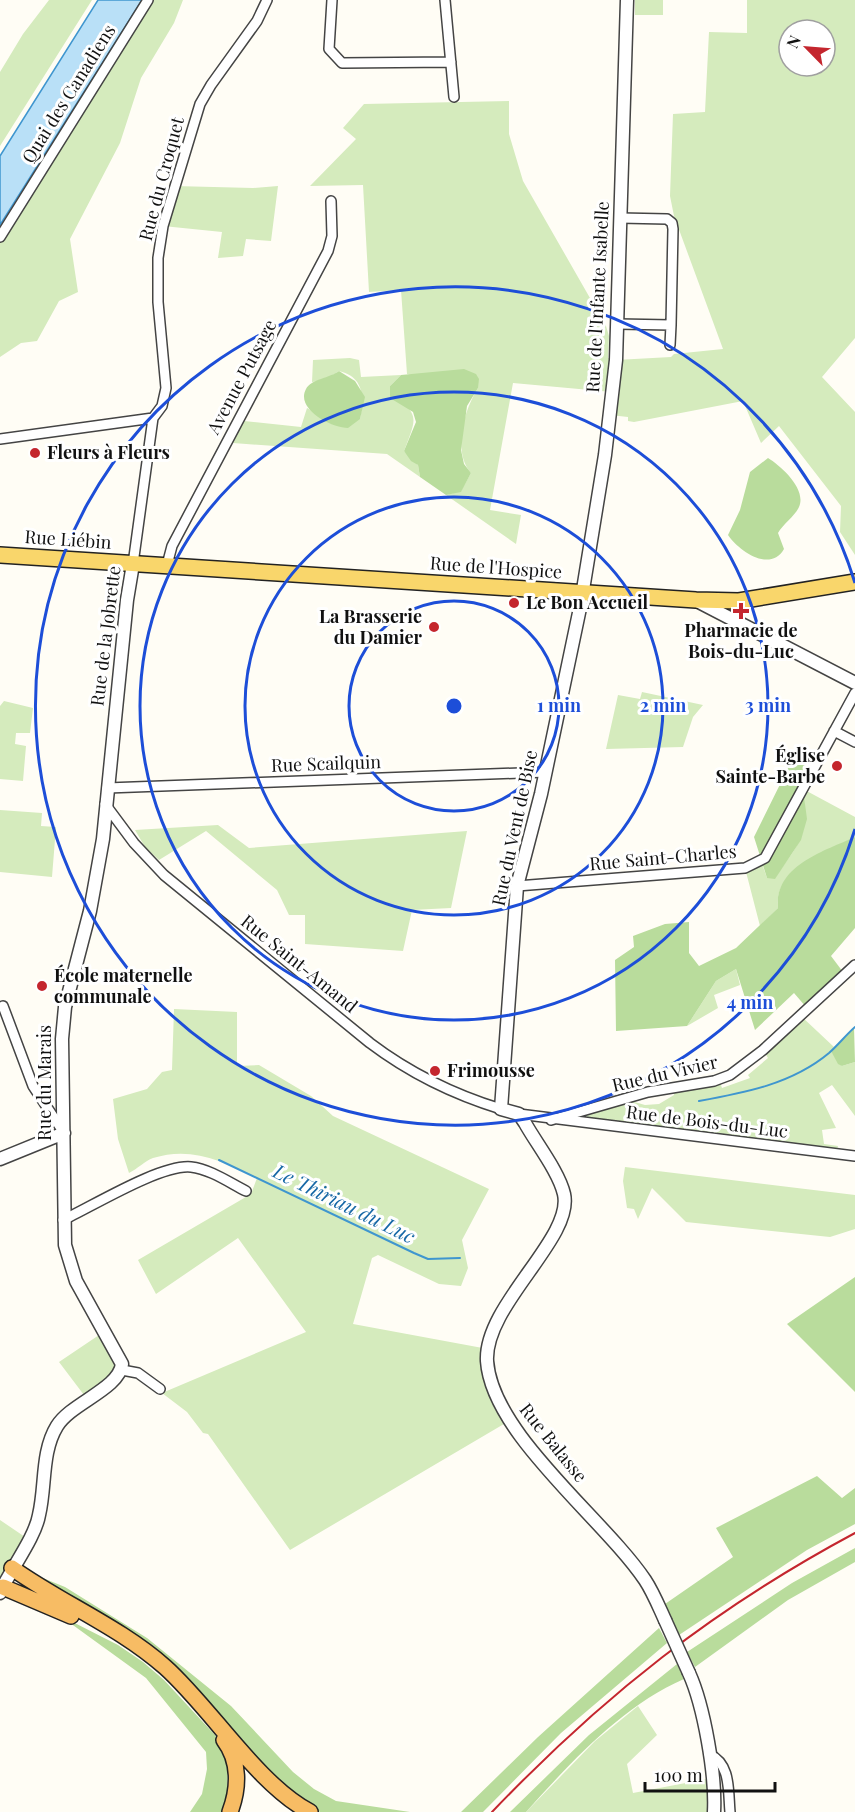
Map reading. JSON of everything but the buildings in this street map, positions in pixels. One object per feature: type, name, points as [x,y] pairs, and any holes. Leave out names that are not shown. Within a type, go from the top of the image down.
[{"type":"highway","points":[[12,1568],[37,1586],[132,1642],[166,1668],[271,1781],[310,1812]]},
{"type":"highway","points":[[1,1590],[31,1597],[107,1635],[147,1661],[178,1689],[226,1742],[235,1759],[236,1790],[230,1812]]},
{"type":"main road","name":"Rue Liébin","points":[[0,555],[133,564]]},
{"type":"main road","name":"Rue de l'Hospice","points":[[133,564],[696,600],[739,601],[855,582]]},
{"type":"street","name":"Quai des Canadiens","points":[[0,237],[148,0]]},
{"type":"street","name":"Rue du Croquet","points":[[153,418],[162,406],[166,388],[158,277],[160,241],[166,214],[204,95],[257,21],[267,0]]},
{"type":"street","points":[[332,0],[330,49],[342,63],[451,62]]},
{"type":"street","points":[[445,0],[454,97]]},
{"type":"street","name":"Rue de l'Infante Isabelle","points":[[582,594],[605,455],[618,324],[627,0]]},
{"type":"street","name":"Avenue Putsage","points":[[167,565],[171,546],[328,250],[332,236],[331,201]]},
{"type":"street","points":[[620,218],[667,219],[672,223],[670,345]]},
{"type":"street","points":[[618,324],[671,325]]},
{"type":"street","points":[[0,439],[153,418]]},
{"type":"street","name":"Rue de la Jobrette","points":[[108,788],[133,564],[153,418]]},
{"type":"street","name":"Rue du Vent de Bise","points":[[501,1109],[517,886],[546,772],[582,594]]},
{"type":"street","points":[[696,600],[855,683]]},
{"type":"street","name":"Rue Saint-Charles","points":[[517,886],[745,868],[754,865],[765,858],[855,693]]},
{"type":"street","points":[[834,731],[855,742]]},
{"type":"street","name":"Rue Scailquin","points":[[108,788],[546,772]]},
{"type":"street","name":"Rue du Marais","points":[[108,788],[97,878],[63,1016],[63,1220],[69,1264],[117,1352],[122,1370]]},
{"type":"street","name":"Rue Saint-Amand","points":[[105,804],[134,843],[164,875],[370,1043],[404,1068],[434,1085],[501,1109]]},
{"type":"street","name":"Rue du Vivier","points":[[551,1120],[648,1092],[714,1081],[730,1075],[763,1050],[855,966]]},
{"type":"street","points":[[0,1160],[64,1133],[33,1086],[3,1006]]},
{"type":"street","points":[[501,1109],[519,1114]]},
{"type":"street","name":"Rue de Bois-du-Luc","points":[[519,1114],[551,1120],[855,1156]]},
{"type":"street","name":"Rue Balasse","points":[[519,1114],[558,1180],[565,1204],[557,1227],[493,1331],[488,1349],[489,1376],[500,1405],[514,1428],[645,1580],[689,1672],[698,1700],[709,1754]]},
{"type":"street","points":[[63,1220],[147,1179],[182,1167],[205,1171],[246,1191]]},
{"type":"street","points":[[1,1590],[39,1516],[50,1440],[56,1427],[78,1405],[114,1380],[122,1370],[138,1373],[160,1389]]},
{"type":"street","points":[[709,1754],[714,1812]]},
{"type":"street","points":[[709,1754],[717,1758],[726,1768],[730,1812]]},
{"type":"green space","points":[[49,0],[92,0],[0,146],[0,72],[23,34]]},
{"type":"green space","points":[[148,0],[183,0],[174,23],[141,78],[120,143],[70,239],[78,292],[59,301],[37,341],[21,343],[0,357],[0,237]]},
{"type":"green space","points":[[635,0],[663,0],[663,15],[635,15]]},
{"type":"green space","points":[[747,0],[855,0],[855,338],[822,377],[855,412],[855,555],[840,532],[841,506],[779,426],[761,443],[743,401],[634,422],[628,421],[628,417],[610,415],[612,392],[513,383],[490,510],[521,515],[516,544],[446,495],[461,491],[471,473],[465,464],[461,442],[468,407],[478,388],[407,374],[401,290],[369,292],[363,185],[310,186],[356,139],[343,128],[364,104],[509,101],[509,134],[523,181],[606,326],[609,336],[608,358],[616,360],[671,357],[674,354],[723,349],[674,216],[670,196],[673,114],[705,112],[709,32],[747,33]]},
{"type":"green space","points":[[174,186],[253,188],[278,186],[271,241],[246,239],[243,256],[218,258],[222,232],[163,226]]},
{"type":"green space","points":[[350,358],[359,360],[361,377],[401,375],[390,386],[413,416],[412,428],[404,451],[418,465],[420,477],[387,454],[233,443],[244,421],[301,427],[307,408],[316,413],[360,419],[361,390],[354,378],[339,371],[325,380],[312,382],[313,360]]},
{"type":"green space","points":[[464,369],[476,374],[479,379],[478,388],[467,406],[461,450],[464,464],[471,473],[461,492],[446,495],[420,477],[418,465],[411,461],[404,451],[416,422],[413,412],[390,398],[390,386],[401,375]]},
{"type":"green space","points":[[339,371],[355,381],[365,397],[360,419],[348,428],[333,425],[317,416],[306,404],[304,396],[306,389],[312,383]]},
{"type":"green space","points":[[768,458],[791,479],[799,493],[800,500],[797,510],[778,533],[784,549],[778,556],[763,559],[747,553],[728,535],[740,510],[750,472]]},
{"type":"green space","points":[[642,692],[703,705],[693,717],[683,747],[606,749],[618,695],[640,699]]},
{"type":"green space","points":[[4,701],[33,708],[30,733],[16,733],[15,744],[26,746],[23,781],[0,779],[0,706]]},
{"type":"green space","points":[[796,752],[816,764],[803,789],[807,819],[801,840],[775,879],[767,878],[754,837]]},
{"type":"green space","points":[[803,789],[855,817],[855,837],[816,856],[793,872],[784,882],[779,894],[778,908],[760,926],[745,868],[761,861],[767,878],[775,878],[797,846],[804,828]]},
{"type":"green space","points":[[0,810],[42,813],[41,826],[56,827],[52,877],[0,872]]},
{"type":"green space","points":[[218,825],[249,848],[467,831],[451,908],[412,910],[403,951],[305,944],[305,915],[289,915],[277,890],[206,831],[159,860],[145,847],[135,830]]},
{"type":"green space","points":[[855,837],[855,928],[831,956],[843,972],[806,1007],[794,993],[755,1030],[736,969],[716,981],[687,1026],[616,1031],[615,960],[634,947],[633,936],[665,924],[689,922],[689,953],[699,966],[736,948],[778,908],[779,893],[784,881],[792,871],[803,862]]},
{"type":"green space","points":[[736,969],[740,985],[714,995],[718,1008],[687,1026],[716,981]]},
{"type":"green space","points":[[174,1009],[237,1012],[237,1066],[259,1065],[311,1096],[333,1116],[489,1189],[462,1240],[468,1268],[461,1286],[439,1284],[378,1255],[372,1258],[353,1324],[488,1349],[509,1421],[290,1550],[208,1434],[203,1433],[187,1412],[162,1393],[306,1332],[238,1238],[156,1294],[138,1260],[251,1194],[257,1178],[207,1157],[180,1154],[153,1158],[129,1173],[118,1139],[113,1099],[147,1089],[162,1072],[172,1070]]},
{"type":"green space","points":[[801,1016],[834,1047],[831,1051],[842,1066],[855,1062],[855,1116],[832,1085],[819,1093],[836,1128],[822,1130],[824,1144],[838,1146],[836,1154],[582,1118],[584,1114],[624,1099],[645,1105],[659,1104],[674,1095],[673,1088],[719,1079],[722,1088],[750,1078],[748,1075],[768,1058],[763,1050]]},
{"type":"green space","points":[[854,1028],[855,1062],[842,1066],[838,1064],[831,1051]]},
{"type":"green space","points":[[625,1167],[855,1195],[855,1229],[830,1237],[686,1222],[652,1188],[638,1219],[634,1209],[627,1208],[623,1181]]},
{"type":"green space","points":[[855,1277],[855,1392],[787,1324]]},
{"type":"green space","points":[[105,1331],[122,1364],[87,1399],[59,1362]]},
{"type":"green space","points":[[817,1476],[842,1498],[855,1488],[855,1524],[807,1550],[679,1635],[665,1604],[733,1557],[716,1528]]},
{"type":"green space","points":[[0,1520],[28,1539],[0,1593]]},
{"type":"green space","points":[[855,1548],[855,1562],[788,1600],[695,1667],[687,1652],[792,1583]]},
{"type":"green space","points":[[28,1572],[65,1587],[147,1638],[231,1706],[293,1772],[314,1789],[336,1801],[410,1812],[320,1812],[305,1803],[280,1785],[177,1674]]},
{"type":"green space","points":[[59,1615],[118,1645],[143,1662],[164,1680],[215,1735],[228,1759],[227,1799],[222,1812],[190,1812],[202,1794],[207,1769],[206,1752],[146,1678]]},
{"type":"green space","points":[[659,1628],[667,1643],[561,1733],[483,1812],[461,1812],[538,1737]]},
{"type":"green space","points":[[677,1664],[684,1679],[661,1690],[619,1720],[579,1755],[526,1812],[510,1812],[589,1735]]},
{"type":"green space","points":[[638,1706],[657,1735],[627,1764],[633,1793],[712,1778],[707,1796],[707,1812],[526,1812],[595,1741]]},
{"type":"water","points":[[98,0],[142,0],[0,225],[0,156]]},
{"type":"waterway","name":"Le Thiriau du Luc","points":[[699,1101],[767,1086],[783,1080],[815,1064],[855,1027]]},
{"type":"waterway","name":"Le Thiriau du Luc","points":[[219,1160],[428,1259],[460,1258]]},
{"type":"railway","points":[[492,1812],[576,1730],[662,1658],[754,1592],[855,1533]]},
{"type":"place","name":"Fleurs à Fleurs","points":[[35,453]]},
{"type":"place","name":"Le Bon Accueil","points":[[514,603]]},
{"type":"place","name":"Pharmacie de Bois-du-Luc","points":[[741,611]]},
{"type":"place","name":"La Brasserie du Damier","points":[[434,627]]},
{"type":"place","name":"Église Sainte-Barbe","points":[[837,766]]},
{"type":"place","name":"École maternelle communale","points":[[42,986]]},
{"type":"place","name":"Frimousse","points":[[435,1071]]}]
